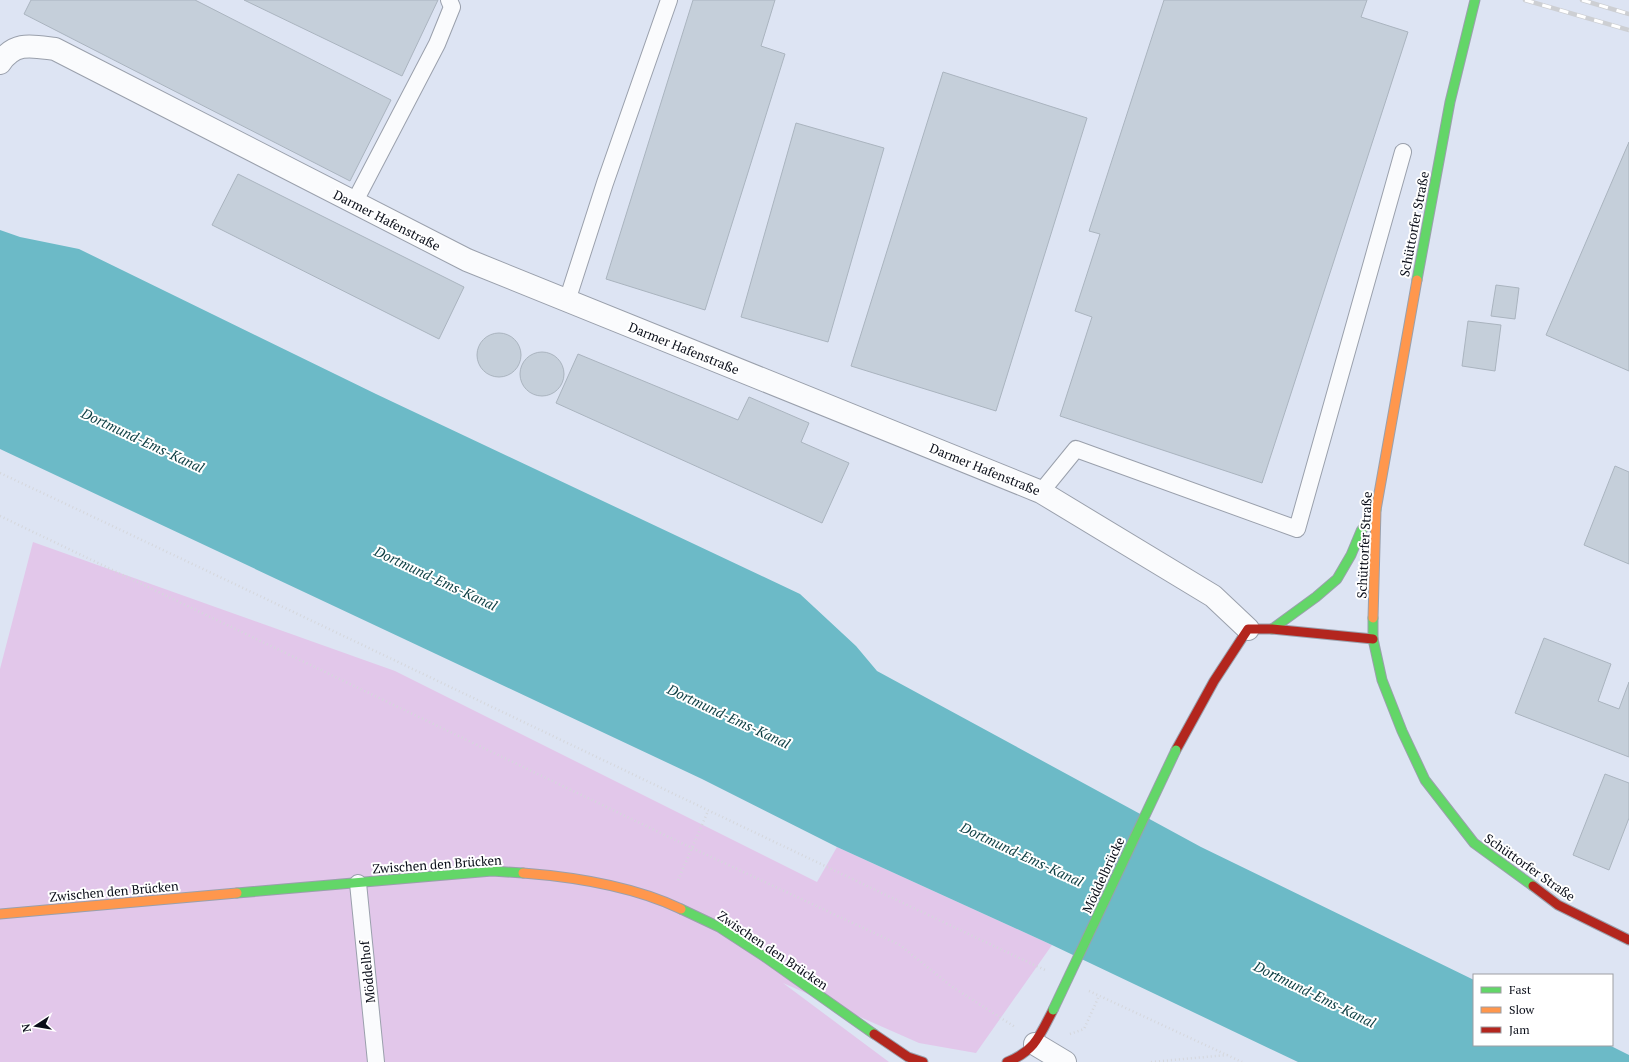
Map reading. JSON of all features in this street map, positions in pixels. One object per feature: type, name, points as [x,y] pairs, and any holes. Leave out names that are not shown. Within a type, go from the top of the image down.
[{"type":"street","name":"Schüttorfer Straße","points":[[1475,0],[1449,110],[1404,342],[1376,510],[1373,639],[1382,680],[1402,731],[1425,780],[1474,843],[1558,905],[1629,940]]},
{"type":"street","name":"Darmer Hafenstraße","points":[[0,63],[7,53],[27,45],[55,50],[467,260],[1041,492],[1213,596],[1248,629]]},
{"type":"street","points":[[1272,629],[1316,597],[1337,579],[1351,555],[1361,531],[1376,510]]},
{"type":"street","points":[[1248,629],[1272,629],[1373,639]]},
{"type":"street","name":"Möddelbrücke","points":[[1035,1044],[1053,1010],[1176,750],[1214,681],[1248,629]]},
{"type":"street","name":"Zwischen den Brücken","points":[[0,914],[492,872],[562,876],[620,888],[669,903],[719,927],[765,957],[908,1057],[922,1062]]},
{"type":"street","points":[[1006,1062],[1017,1058],[1035,1044],[1065,1062]]},
{"type":"lane","points":[[354,203],[437,44],[452,7],[450,0]]},
{"type":"lane","points":[[567,301],[605,183],[669,0]]},
{"type":"lane","points":[[1041,492],[1076,449],[1297,529],[1403,152]]},
{"type":"lane","name":"Möddelhof","points":[[358,883],[376,1062]]},
{"type":"path","points":[[0,473],[290,609],[708,811],[1050,972]]},
{"type":"path","points":[[0,516],[692,848],[900,945],[951,986],[1022,1032],[1035,1044]]},
{"type":"path","points":[[669,903],[708,811]]},
{"type":"path","points":[[1085,989],[1242,1062]]},
{"type":"path","points":[[1084,1029],[1099,996]]},
{"type":"path","points":[[1150,1062],[1227,1055]]},
{"type":"path","points":[[1168,1060],[1172,1062]]},
{"type":"shaded area","points":[[33,542],[395,671],[817,882],[837,847],[1052,945],[976,1053],[919,1043],[783,983],[889,1062],[0,1062],[0,669]]},
{"type":"water","name":"Dortmund-Ems-Kanal","points":[[0,230],[20,237],[79,249],[376,394],[800,594],[856,646],[877,671],[1201,847],[1473,980],[1473,1046],[1611,1046],[1629,1055],[1629,1062],[1298,1062],[1052,945],[837,847],[702,779],[0,449]]},
{"type":"building","points":[[31,0],[195,0],[391,100],[350,181],[24,14]]},
{"type":"building","points":[[244,0],[438,0],[402,76]]},
{"type":"building","points":[[693,0],[775,0],[761,46],[785,54],[705,310],[606,279]]},
{"type":"building","points":[[1164,0],[1367,0],[1361,17],[1408,32],[1262,483],[1060,416],[1092,317],[1075,311],[1100,234],[1089,231]]},
{"type":"building","points":[[943,72],[1087,118],[996,411],[851,366]]},
{"type":"building","points":[[796,123],[884,148],[828,342],[741,317]]},
{"type":"building","points":[[1629,142],[1629,371],[1546,335]]},
{"type":"building","points":[[238,174],[464,287],[439,339],[212,225]]},
{"type":"building","points":[[1496,285],[1519,288],[1515,319],[1491,316]]},
{"type":"building","points":[[1468,321],[1501,325],[1495,371],[1462,366]]},
{"type":"building","points":[[503,333],[515,339],[520,347],[520,363],[515,371],[507,376],[495,377],[483,371],[478,363],[477,351],[483,339],[491,334]]},
{"type":"building","points":[[546,352],[551,353],[558,358],[563,365],[563,383],[558,390],[551,395],[538,396],[533,395],[526,390],[521,383],[520,370],[521,365],[526,358],[533,353]]},
{"type":"building","points":[[578,354],[738,420],[749,397],[809,423],[801,442],[849,463],[822,523],[556,403]]},
{"type":"building","points":[[1615,466],[1629,472],[1629,564],[1584,545]]},
{"type":"building","points":[[1544,638],[1611,664],[1598,701],[1619,709],[1629,682],[1629,757],[1515,713]]},
{"type":"building","points":[[1605,774],[1629,783],[1629,818],[1609,870],[1573,855]]},
{"type":"railway","points":[[1525,0],[1629,30]]},
{"type":"railway","points":[[1582,0],[1629,14]]},
{"type":"traffic: fast","points":[[1417,280],[1450,102],[1475,0]]},
{"type":"traffic: fast","points":[[1272,629],[1316,597],[1337,579],[1351,555],[1361,531],[1376,510]]},
{"type":"traffic: fast","points":[[1373,618],[1373,639],[1382,680],[1402,731],[1425,780],[1474,843],[1533,886]]},
{"type":"traffic: fast","points":[[1053,1010],[1176,750]]},
{"type":"traffic: fast","points":[[237,893],[492,871],[523,873]]},
{"type":"traffic: fast","points":[[681,909],[719,927],[765,957],[874,1034]]},
{"type":"traffic: slow","points":[[1373,618],[1376,510],[1417,280]]},
{"type":"traffic: slow","points":[[523,873],[563,877],[604,884],[643,894],[681,909]]},
{"type":"traffic: slow","points":[[0,914],[237,893]]},
{"type":"traffic: jam","points":[[1176,750],[1214,681],[1248,629],[1272,629],[1373,639]]},
{"type":"traffic: jam","points":[[1533,886],[1558,905],[1629,940]]},
{"type":"traffic: jam","points":[[1007,1062],[1024,1053],[1036,1041],[1053,1010]]},
{"type":"traffic: jam","points":[[874,1034],[908,1057],[923,1062]]}]
